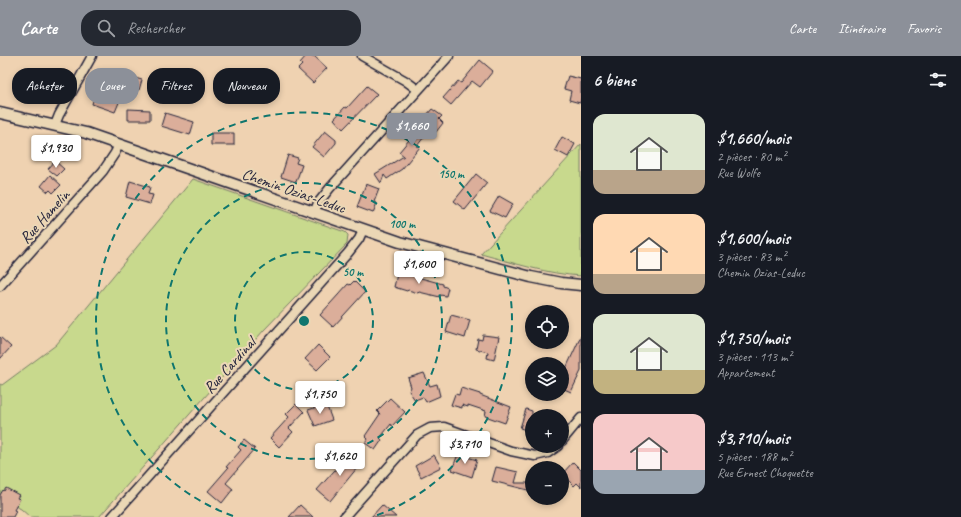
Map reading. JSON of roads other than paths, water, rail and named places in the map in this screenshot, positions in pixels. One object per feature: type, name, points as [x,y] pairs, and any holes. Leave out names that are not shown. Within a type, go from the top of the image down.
[{"type":"street","points":[[55,125],[59,115],[92,56]]},
{"type":"street","points":[[362,56],[406,81],[418,90]]},
{"type":"street","points":[[314,213],[318,203],[330,188],[449,56]]},
{"type":"street","name":"Chemin Ozias-Leduc","points":[[0,113],[86,133],[363,230],[411,245],[531,277],[581,285]]},
{"type":"street","name":"Rue Hamelin","points":[[0,286],[103,171],[116,153],[118,144]]},
{"type":"street","name":"Rue Cardinal","points":[[112,517],[348,253],[359,239],[363,230]]},
{"type":"street","points":[[569,433],[581,418]]},
{"type":"street","points":[[344,517],[412,440],[417,435],[430,428],[444,427],[511,451],[535,456],[548,453]]}]
